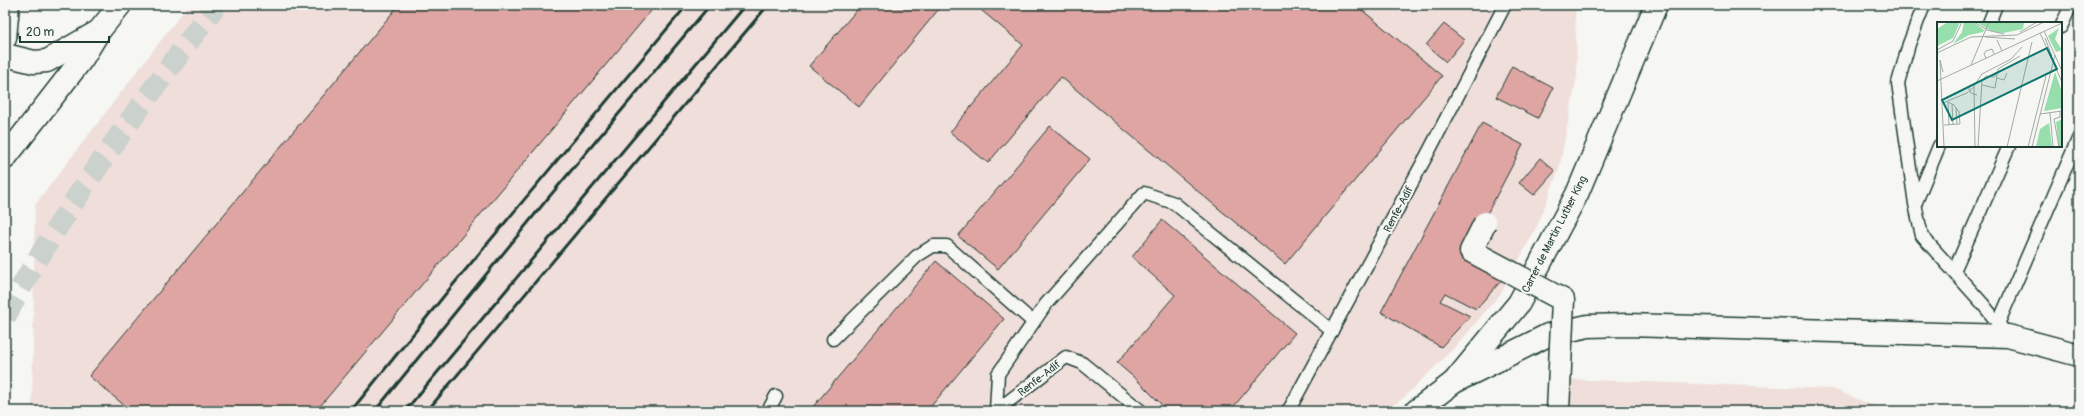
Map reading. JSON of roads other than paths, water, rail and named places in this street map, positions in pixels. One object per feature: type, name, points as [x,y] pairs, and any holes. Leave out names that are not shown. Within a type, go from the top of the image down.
[{"type":"street","points":[[5,38],[8,5]]},
{"type":"street","points":[[5,158],[82,59],[99,31],[120,5]]},
{"type":"street","name":"Carrer de Martin Luther King","points":[[1416,411],[1454,382],[1519,302],[1577,194],[1656,5]]},
{"type":"street","points":[[5,55],[34,62],[46,61],[99,31]]},
{"type":"street","points":[[1485,222],[1471,251],[1563,300],[1558,411]]},
{"type":"street","points":[[1454,382],[1548,335],[1588,326],[1627,325],[2003,330],[2079,354]]},
{"type":"lane","name":"Renfe-Adif","points":[[1287,411],[1428,153],[1505,5]]},
{"type":"lane","points":[[1924,5],[1909,44],[1898,83],[1915,204],[1922,236],[1954,271],[2003,330],[2079,137]]},
{"type":"lane","points":[[1989,22],[1996,5]]},
{"type":"lane","points":[[2062,25],[2071,5]]},
{"type":"lane","points":[[1915,204],[1939,147]]},
{"type":"lane","points":[[1954,271],[2009,147]]},
{"type":"lane","points":[[996,411],[998,374],[1033,322],[1046,304],[1144,193],[1174,203],[1332,331]]},
{"type":"lane","points":[[833,338],[917,256],[933,246],[947,246],[1033,322]]},
{"type":"lane","name":"Renfe-Adif","points":[[996,411],[1066,357],[1082,363],[1141,411]]},
{"type":"lane","points":[[768,411],[776,396]]},
{"type":"tunnel","points":[[5,317],[28,276],[77,196],[216,5]]},
{"type":"railway","points":[[351,411],[452,286],[687,5]]},
{"type":"railway","points":[[375,411],[549,197],[710,5]]},
{"type":"railway","points":[[405,411],[745,5]]},
{"type":"railway","points":[[427,411],[768,5]]}]
